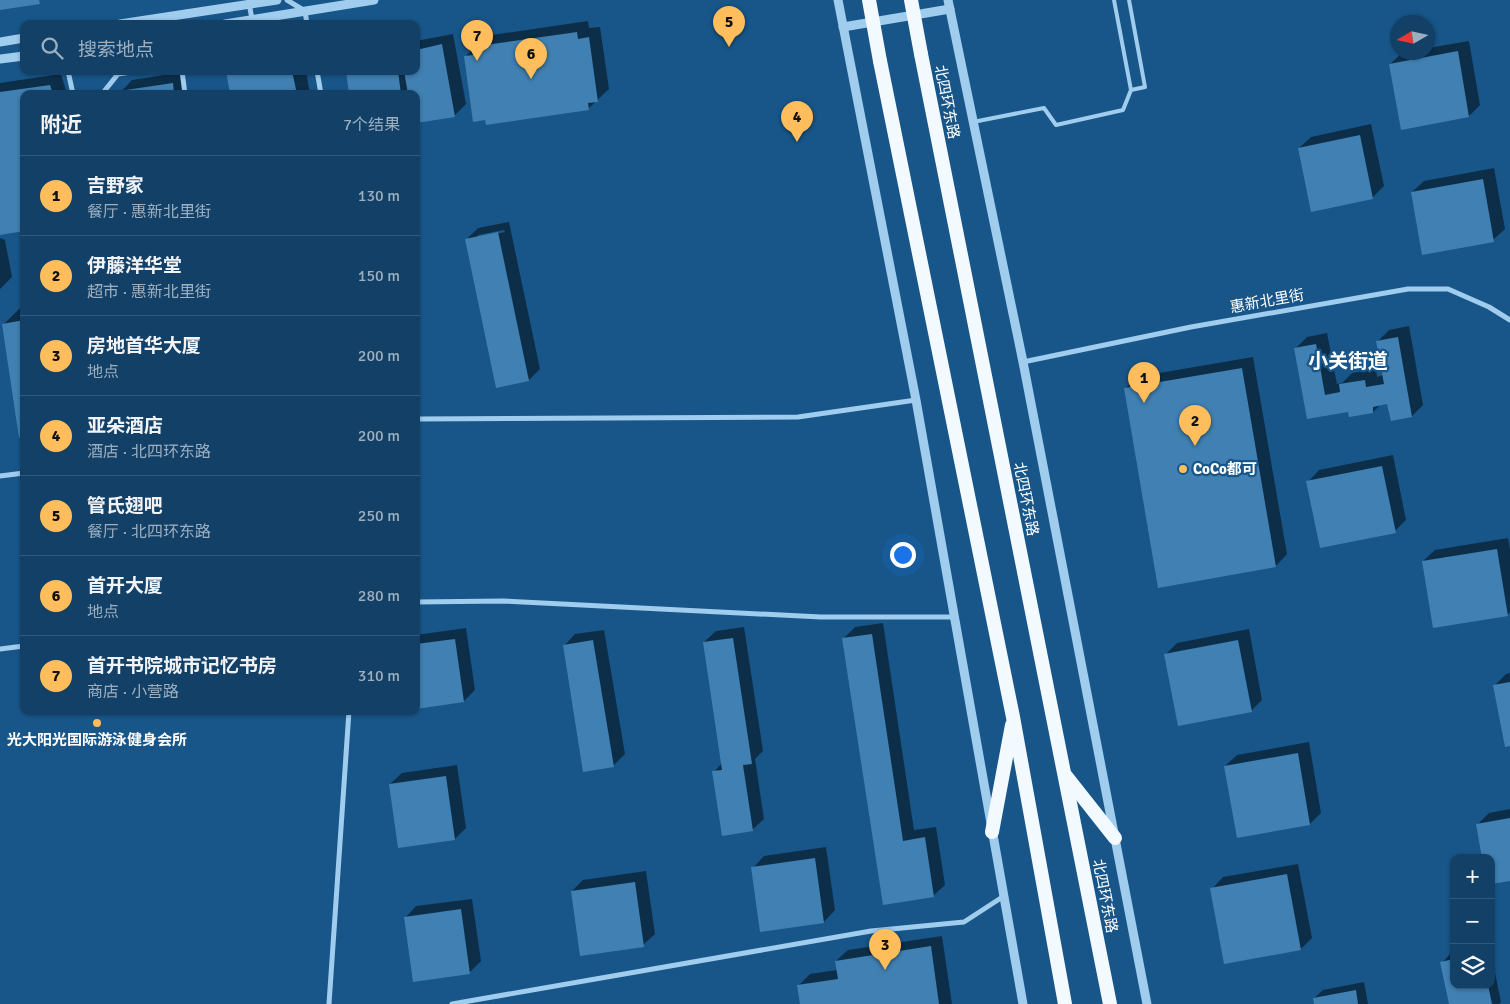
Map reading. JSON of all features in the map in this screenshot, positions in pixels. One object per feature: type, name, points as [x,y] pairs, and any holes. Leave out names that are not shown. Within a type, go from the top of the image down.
[{"type":"highway","points":[[869,0],[1013,717],[1065,1004]]},
{"type":"highway","name":"北四环东路","points":[[911,0],[1110,1004]]},
{"type":"highway","points":[[992,832],[1013,717]]},
{"type":"highway","points":[[1064,773],[1115,838]]},
{"type":"street","points":[[143,20],[249,2],[277,0]]},
{"type":"street","points":[[287,0],[304,11],[306,20]]},
{"type":"street","points":[[247,20],[374,0]]},
{"type":"street","points":[[838,0],[916,400],[1023,1004]]},
{"type":"street","points":[[249,2],[252,19]]},
{"type":"street","points":[[844,27],[949,5]]},
{"type":"street","name":"北四环东路","points":[[949,5],[1023,362],[1147,1004]]},
{"type":"street","points":[[0,42],[20,39]]},
{"type":"street","points":[[0,59],[20,56]]},
{"type":"street","points":[[69,75],[72,90]]},
{"type":"street","points":[[105,90],[117,75]]},
{"type":"street","points":[[183,75],[184,90]]},
{"type":"street","points":[[318,75],[320,90]]},
{"type":"street","name":"惠新北里街","points":[[1023,362],[1191,328],[1408,289],[1448,289],[1489,307],[1510,320]]},
{"type":"street","points":[[420,419],[798,417],[916,400]]},
{"type":"street","points":[[0,476],[20,474]]},
{"type":"street","points":[[420,602],[503,602],[821,617],[954,617]]},
{"type":"street","points":[[0,649],[20,646]]},
{"type":"street","points":[[329,1004],[349,715]]},
{"type":"street","points":[[452,1004],[871,930],[964,922],[1004,896]]},
{"type":"lane","points":[[973,122],[1044,108],[1056,125],[1124,110],[1130,90],[1114,0]]},
{"type":"lane","points":[[1129,0],[1145,88],[1130,90]]},
{"type":"building","points":[[0,0],[39,0],[40,4],[0,10]]},
{"type":"building","points":[[577,32],[578,39],[589,37],[598,102],[588,103],[589,110],[486,125],[485,120],[473,122],[464,56],[473,55],[472,47]]},
{"type":"building","points":[[442,44],[455,117],[420,122],[420,90],[407,90],[405,75],[420,75],[420,49]]},
{"type":"building","points":[[1458,51],[1469,117],[1401,130],[1389,64],[1410,60],[1435,60],[1435,55]]},
{"type":"building","points":[[227,75],[293,75],[296,90],[229,90]]},
{"type":"building","points":[[347,75],[399,75],[400,90],[348,90]]},
{"type":"building","points":[[173,83],[174,90],[126,90]]},
{"type":"building","points":[[50,85],[52,90],[20,90],[20,232],[0,235],[0,92]]},
{"type":"building","points":[[1360,135],[1373,199],[1311,212],[1298,148]]},
{"type":"building","points":[[1483,179],[1494,242],[1422,255],[1411,192]]},
{"type":"building","points":[[498,232],[529,381],[496,388],[465,239]]},
{"type":"building","points":[[20,321],[19,438],[2,324]]},
{"type":"building","points":[[1398,337],[1412,417],[1391,421],[1387,404],[1373,407],[1373,413],[1349,417],[1348,412],[1307,419],[1294,348],[1316,344],[1325,395],[1340,392],[1339,384],[1365,380],[1366,387],[1384,384],[1376,341]]},
{"type":"building","points":[[1242,368],[1276,567],[1158,588],[1124,388]]},
{"type":"building","points":[[1382,466],[1396,533],[1320,548],[1306,481]]},
{"type":"building","points":[[1497,549],[1508,616],[1433,628],[1422,561]]},
{"type":"building","points":[[872,634],[903,841],[925,837],[934,897],[883,905],[842,638]]},
{"type":"building","points":[[733,638],[752,764],[743,765],[753,831],[722,836],[712,771],[722,770],[703,642]]},
{"type":"building","points":[[455,639],[464,702],[420,708],[420,643]]},
{"type":"building","points":[[593,640],[614,767],[583,772],[563,645]]},
{"type":"building","points":[[1238,640],[1252,712],[1178,726],[1164,654]]},
{"type":"building","points":[[1510,682],[1510,746],[1505,747],[1493,685]]},
{"type":"building","points":[[1298,753],[1310,825],[1237,838],[1224,766]]},
{"type":"building","points":[[446,776],[455,840],[398,848],[389,784]]},
{"type":"building","points":[[1510,818],[1510,881],[1495,883],[1495,854],[1481,854],[1476,824]]},
{"type":"building","points":[[815,858],[824,923],[760,932],[751,867]]},
{"type":"building","points":[[1287,874],[1301,950],[1224,964],[1210,888]]},
{"type":"building","points":[[635,882],[644,947],[580,956],[571,891]]},
{"type":"building","points":[[461,909],[470,974],[413,982],[404,917]]},
{"type":"building","points":[[931,946],[939,1004],[800,1004],[797,985],[838,979],[835,961]]},
{"type":"building","points":[[1450,960],[1450,989],[1489,989],[1492,1004],[1449,1004],[1440,962]]},
{"type":"building","points":[[1356,990],[1358,1004],[1314,1004],[1313,998]]},
{"type":"place","name":"管氏翅吧","points":[[729,47]]},
{"type":"place","name":"首开书院城市记忆书房","points":[[477,61]]},
{"type":"place","name":"首开大厦","points":[[531,79]]},
{"type":"place","name":"亚朵酒店","points":[[797,142]]},
{"type":"place","name":"吉野家","points":[[1144,403]]},
{"type":"place","name":"伊藤洋华堂","points":[[1195,446]]},
{"type":"place","name":"CoCo都可","points":[[1183,469]]},
{"type":"place","name":"光大阳光国际游泳健身会所","points":[[97,723]]},
{"type":"place","name":"房地首华大厦","points":[[885,970]]},
{"type":"district","name":"小关街道","points":[[1348,361]]}]
